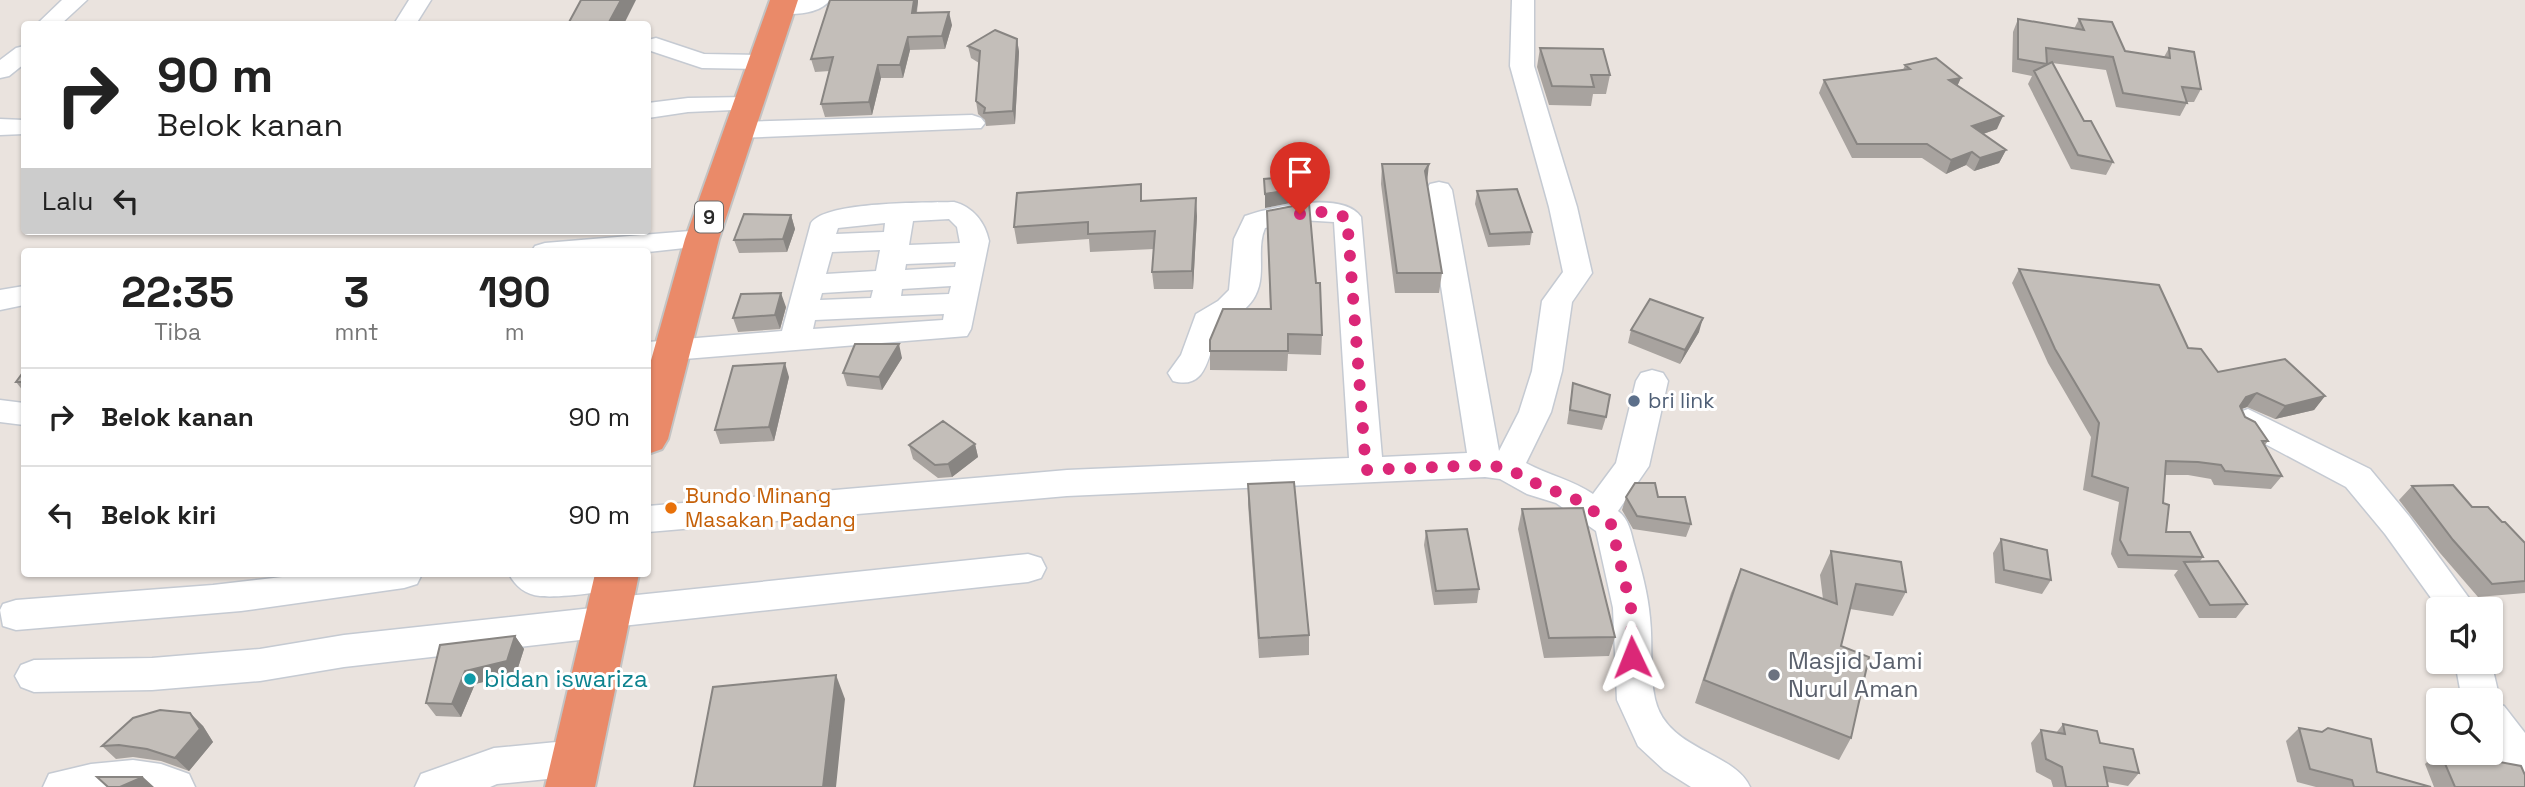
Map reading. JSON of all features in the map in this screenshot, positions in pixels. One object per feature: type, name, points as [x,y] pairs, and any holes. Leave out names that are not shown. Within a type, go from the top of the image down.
[{"type":"highway","name":"9","points":[[651,415],[659,351],[702,239],[782,4]]},
{"type":"highway","points":[[574,773],[612,596]]},
{"type":"street","points":[[52,21],[76,0]]},
{"type":"street","points":[[406,21],[419,0]]},
{"type":"street","points":[[782,4],[807,5],[819,0]]},
{"type":"street","points":[[1496,466],[1535,412],[1547,371],[1557,301],[1578,273],[1563,207],[1521,66],[1523,0]]},
{"type":"street","points":[[0,45],[21,38]]},
{"type":"street","points":[[656,45],[702,61],[761,62]]},
{"type":"street","points":[[0,71],[21,55]]},
{"type":"street","points":[[651,111],[688,105],[742,117],[972,123]]},
{"type":"street","points":[[0,127],[21,127]]},
{"type":"street","points":[[1439,191],[1496,466]]},
{"type":"street","points":[[659,351],[795,340],[892,266],[954,210],[963,216],[968,265]]},
{"type":"street","points":[[1184,373],[1195,358],[1208,321],[1232,306],[1244,291],[1248,235],[1255,222],[1269,216],[1311,213],[1340,214],[1347,217],[1366,470]]},
{"type":"street","points":[[795,340],[825,223],[832,219],[892,266]]},
{"type":"street","points":[[593,248],[702,239]]},
{"type":"street","points":[[812,276],[892,266],[968,265]]},
{"type":"street","points":[[812,276],[892,266],[968,265]]},
{"type":"street","points":[[0,300],[21,296]]},
{"type":"street","points":[[1598,514],[1632,466],[1652,381]]},
{"type":"street","points":[[0,411],[21,414]]},
{"type":"street","points":[[2248,421],[2358,478],[2450,597]]},
{"type":"street","points":[[651,519],[1067,484],[1496,466],[1539,485],[1568,494],[1611,524],[1631,608],[1633,680],[1643,719],[1658,742],[1678,760],[1730,787]]},
{"type":"street","points":[[34,676],[152,674],[260,665],[344,651],[612,596],[1028,568]]},
{"type":"street","points":[[16,615],[99,606],[195,588],[305,589],[384,577]]},
{"type":"street","points":[[532,577],[539,582],[612,596]]},
{"type":"street","points":[[2503,735],[2525,763]]},
{"type":"street","points":[[435,787],[465,779],[494,766],[574,773]]},
{"type":"street","points":[[63,787],[127,778],[149,778],[175,787]]},
{"type":"building","points":[[581,0],[621,0],[610,21],[570,21]]},
{"type":"building","points":[[830,0],[914,0],[912,13],[949,12],[942,36],[908,37],[900,65],[878,65],[869,102],[821,104],[833,57],[811,59]]},
{"type":"building","points":[[2018,19],[2084,30],[2079,19],[2112,22],[2125,51],[2170,58],[2169,48],[2194,52],[2201,89],[2182,87],[2187,103],[2123,93],[2113,57],[2046,48],[2047,64],[2018,59]]},
{"type":"building","points":[[995,30],[1017,39],[1013,111],[984,113],[985,108],[976,101],[980,51],[968,46]]},
{"type":"building","points":[[1540,48],[1603,49],[1610,75],[1591,75],[1594,87],[1552,86]]},
{"type":"building","points":[[1936,58],[1961,78],[1949,80],[2003,116],[1972,126],[2006,150],[1980,158],[1972,152],[1951,160],[1927,144],[1857,144],[1824,80],[1910,69],[1905,65]]},
{"type":"building","points":[[2052,62],[2084,121],[2091,121],[2113,162],[2078,155],[2034,71]]},
{"type":"building","points":[[1382,164],[1429,164],[1425,171],[1442,273],[1397,273]]},
{"type":"building","points":[[1305,175],[1306,187],[1265,194],[1264,179]]},
{"type":"building","points":[[1141,184],[1141,201],[1196,198],[1192,271],[1152,272],[1155,231],[1088,234],[1088,222],[1014,227],[1017,193]]},
{"type":"building","points":[[1517,189],[1532,232],[1490,234],[1477,191]]},
{"type":"building","points":[[1309,203],[1316,283],[1320,283],[1322,335],[1288,334],[1288,351],[1210,351],[1210,340],[1223,309],[1271,309],[1267,211]]},
{"type":"building","points":[[744,214],[791,215],[783,239],[734,240]]},
{"type":"building","points":[[2019,269],[2159,285],[2188,348],[2201,349],[2218,372],[2285,359],[2325,396],[2285,406],[2257,393],[2246,397],[2240,406],[2245,417],[2255,422],[2268,441],[2262,441],[2282,476],[2225,471],[2221,465],[2198,462],[2166,461],[2163,503],[2169,505],[2166,532],[2190,532],[2203,557],[2128,555],[2120,540],[2128,488],[2092,476],[2099,423],[2055,349]]},
{"type":"building","points":[[781,293],[775,315],[733,318],[741,294]]},
{"type":"building","points":[[1650,299],[1703,318],[1685,350],[1631,330]]},
{"type":"building","points":[[855,344],[899,344],[879,377],[843,373]]},
{"type":"building","points":[[785,363],[769,427],[715,430],[733,366]]},
{"type":"building","points":[[1573,383],[1610,395],[1606,417],[1570,410]]},
{"type":"building","points":[[943,421],[975,444],[948,464],[935,465],[909,445]]},
{"type":"building","points":[[1294,482],[1309,635],[1259,638],[1248,484]]},
{"type":"building","points":[[1635,483],[1655,483],[1658,497],[1685,497],[1691,524],[1637,516],[1626,497]]},
{"type":"building","points":[[2453,485],[2472,507],[2488,507],[2525,543],[2525,581],[2492,584],[2453,540],[2412,486]]},
{"type":"building","points":[[1583,508],[1615,637],[1549,638],[1522,509]]},
{"type":"building","points":[[1467,529],[1479,589],[1436,591],[1426,531]]},
{"type":"building","points":[[2001,539],[2047,550],[2051,580],[2004,570]]},
{"type":"building","name":"Masjid Jami Nurul Aman","points":[[1831,551],[1901,562],[1906,592],[1856,584],[1841,646],[1869,657],[1851,738],[1704,680],[1741,569],[1837,604]]},
{"type":"building","points":[[2218,561],[2247,604],[2210,605],[2184,562]]},
{"type":"building","points":[[515,636],[507,661],[465,671],[452,704],[426,703],[440,645]]},
{"type":"building","points":[[836,675],[823,787],[694,787],[713,687]]},
{"type":"building","points":[[160,710],[190,713],[200,729],[175,758],[147,749],[119,745],[102,746],[133,718]]},
{"type":"building","points":[[2063,724],[2097,731],[2100,743],[2133,749],[2139,773],[2104,767],[2108,787],[2066,787],[2062,767],[2046,759],[2041,730],[2065,734]]},
{"type":"building","points":[[2299,728],[2322,732],[2328,728],[2371,739],[2377,772],[2431,787],[2354,787],[2352,780],[2310,769]]},
{"type":"building","points":[[2503,763],[2521,766],[2525,775],[2525,787],[2455,787],[2446,765],[2503,765]]},
{"type":"building","points":[[97,777],[143,777],[120,787],[108,787]]},
{"type":"place","name":"bri link","points":[[1634,401]]},
{"type":"place","name":"Bundo Minang Masakan Padang","points":[[671,508]]},
{"type":"place","name":"Masjid Jami Nurul Aman","points":[[1774,675]]},
{"type":"place","name":"bidan iswariza","points":[[470,679]]},
{"type":"route","points":[[1300,214],[1321,212],[1347,217],[1366,470],[1485,465],[1507,468],[1539,485],[1568,494],[1580,501],[1611,524],[1631,608],[1632,657]]}]
